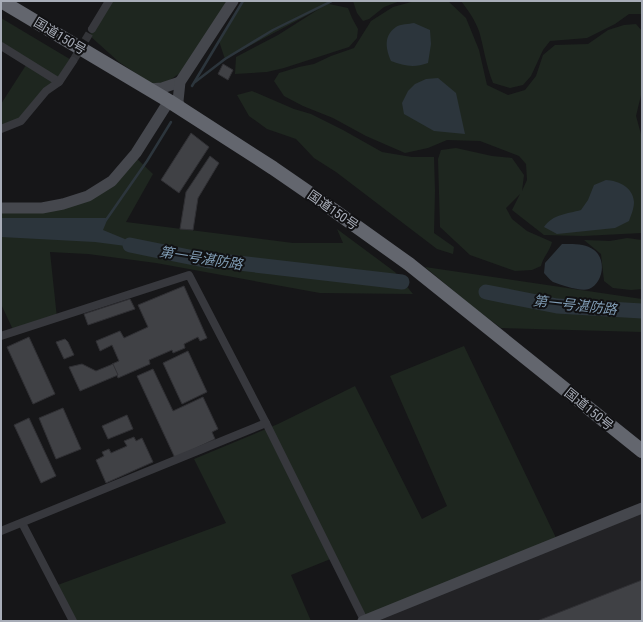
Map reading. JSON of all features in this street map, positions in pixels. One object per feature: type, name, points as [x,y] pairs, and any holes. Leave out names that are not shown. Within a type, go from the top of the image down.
[{"type":"highway","name":"国道150号","points":[[1,1],[149,89],[273,168],[384,246],[642,451]]},
{"type":"street","points":[[92,28],[109,1]]},
{"type":"street","points":[[1,208],[42,208],[63,204],[88,196],[112,181],[178,101],[180,82],[231,2]]},
{"type":"street","points":[[1,46],[60,82]]},
{"type":"street","points":[[1,129],[21,121],[46,91],[60,82],[73,60]]},
{"type":"street","points":[[149,89],[162,88],[180,82]]},
{"type":"street","points":[[1,336],[189,275],[266,423],[364,621],[642,508]]},
{"type":"street","points":[[1,531],[266,423]]},
{"type":"street","points":[[22,523],[73,621]]},
{"type":"shaded area","points":[[111,1],[227,1],[180,73],[167,82],[153,84],[119,62],[89,35],[100,22]]},
{"type":"shaded area","points":[[243,1],[333,1],[329,4],[348,8],[358,29],[357,38],[349,47],[284,68],[267,72],[235,74],[236,57],[278,35],[319,9],[225,59],[219,41]]},
{"type":"shaded area","points":[[353,1],[400,1],[384,7],[369,19],[363,21],[357,13]]},
{"type":"shaded area","points":[[415,1],[448,1],[466,18],[479,50],[487,85],[508,95],[525,90],[536,76],[543,55],[555,45],[588,44],[608,30],[624,25],[636,24],[642,31],[642,91],[636,116],[642,138],[642,233],[583,236],[544,235],[512,210],[520,194],[506,208],[512,219],[527,231],[552,242],[541,266],[532,270],[515,271],[470,255],[440,227],[438,159],[441,150],[456,148],[492,156],[512,158],[524,175],[522,191],[527,180],[526,164],[519,156],[480,141],[447,140],[428,148],[405,153],[366,136],[333,118],[303,106],[284,96],[274,81],[279,73],[314,64],[354,48],[371,21],[393,7]]},
{"type":"shaded area","points":[[461,1],[642,1],[642,14],[629,14],[615,24],[587,38],[550,41],[543,50],[531,76],[523,85],[510,88],[493,83],[479,31],[471,15]]},
{"type":"shaded area","points":[[1,18],[73,61],[21,121],[1,127],[1,104],[28,62],[1,45]]},
{"type":"shaded area","points":[[414,23],[430,30],[431,44],[428,63],[418,66],[409,66],[391,61],[387,47],[387,39],[389,34],[398,26]]},
{"type":"shaded area","points":[[438,78],[456,93],[465,134],[434,131],[404,114],[402,103],[408,91],[415,84],[426,79]]},
{"type":"shaded area","points":[[252,91],[294,109],[311,114],[382,152],[412,157],[434,157],[434,233],[454,247],[453,254],[437,249],[336,172],[314,158],[296,139],[267,129],[249,116],[237,95]]},
{"type":"shaded area","points":[[133,155],[153,174],[126,222],[293,243],[343,243],[337,229],[395,272],[413,294],[320,293],[156,263],[88,254],[50,252],[57,318],[14,332],[1,304],[1,209],[62,206],[93,192]]},
{"type":"shaded area","points":[[606,180],[620,183],[631,192],[634,205],[629,221],[615,228],[557,234],[544,227],[556,217],[581,210],[588,200],[594,185]]},
{"type":"shaded area","points":[[1,218],[108,218],[103,230],[149,249],[95,242],[1,237]]},
{"type":"shaded area","points":[[627,238],[642,240],[642,289],[631,290],[613,288],[604,281],[601,254],[584,240],[610,241]]},
{"type":"shaded area","points":[[562,244],[579,244],[587,246],[598,254],[601,259],[602,271],[598,282],[594,286],[585,290],[571,288],[553,282],[544,273],[545,263]]},
{"type":"shaded area","points":[[425,267],[642,299],[642,332],[501,328]]},
{"type":"shaded area","points":[[464,346],[558,542],[364,620],[333,558],[291,575],[311,621],[73,621],[55,586],[226,523],[194,459],[278,424],[355,386],[422,519],[447,506],[390,376]]},
{"type":"shaded area","points":[[642,513],[642,621],[375,621]]},
{"type":"building","points":[[223,64],[233,70],[228,80],[218,74]]},
{"type":"building","points":[[191,133],[209,147],[179,193],[161,180]]},
{"type":"building","points":[[210,156],[219,163],[198,198],[193,230],[180,229],[186,192]]},
{"type":"building","points":[[184,286],[207,338],[200,341],[198,337],[184,344],[185,348],[173,353],[172,350],[149,360],[150,364],[118,378],[112,364],[119,361],[112,345],[100,351],[96,341],[120,331],[124,338],[148,327],[138,305]]},
{"type":"building","points":[[130,299],[135,309],[88,325],[84,314]]},
{"type":"building","points":[[29,337],[55,394],[33,404],[7,347]]},
{"type":"building","points":[[65,339],[74,355],[64,359],[56,342]]},
{"type":"building","points":[[188,351],[207,392],[182,404],[163,363]]},
{"type":"building","points":[[82,364],[96,371],[113,364],[118,375],[80,391],[69,367]]},
{"type":"building","points":[[153,369],[173,411],[203,397],[218,429],[212,432],[215,439],[175,458],[137,376]]},
{"type":"building","points":[[63,408],[81,449],[56,459],[39,418]]},
{"type":"building","points":[[127,415],[133,429],[108,439],[102,426]]},
{"type":"building","points":[[29,418],[56,476],[41,483],[14,425]]},
{"type":"building","points":[[134,437],[136,441],[142,438],[153,462],[106,483],[96,460],[104,456],[102,452],[109,449],[111,453],[127,446],[124,441]]},
{"type":"building","points":[[642,580],[642,621],[537,621]]},
{"type":"waterway","points":[[192,86],[243,1]]},
{"type":"waterway","points":[[195,82],[225,59],[273,30],[332,1]]},
{"type":"waterway","points":[[106,220],[147,161],[171,122]]},
{"type":"waterway","name":"第一号湛防路","points":[[130,245],[209,261],[221,261],[402,282]]},
{"type":"waterway","name":"第一号湛防路","points":[[486,292],[557,306],[642,311]]},
{"type":"tunnel","points":[[73,61],[92,29]]}]
